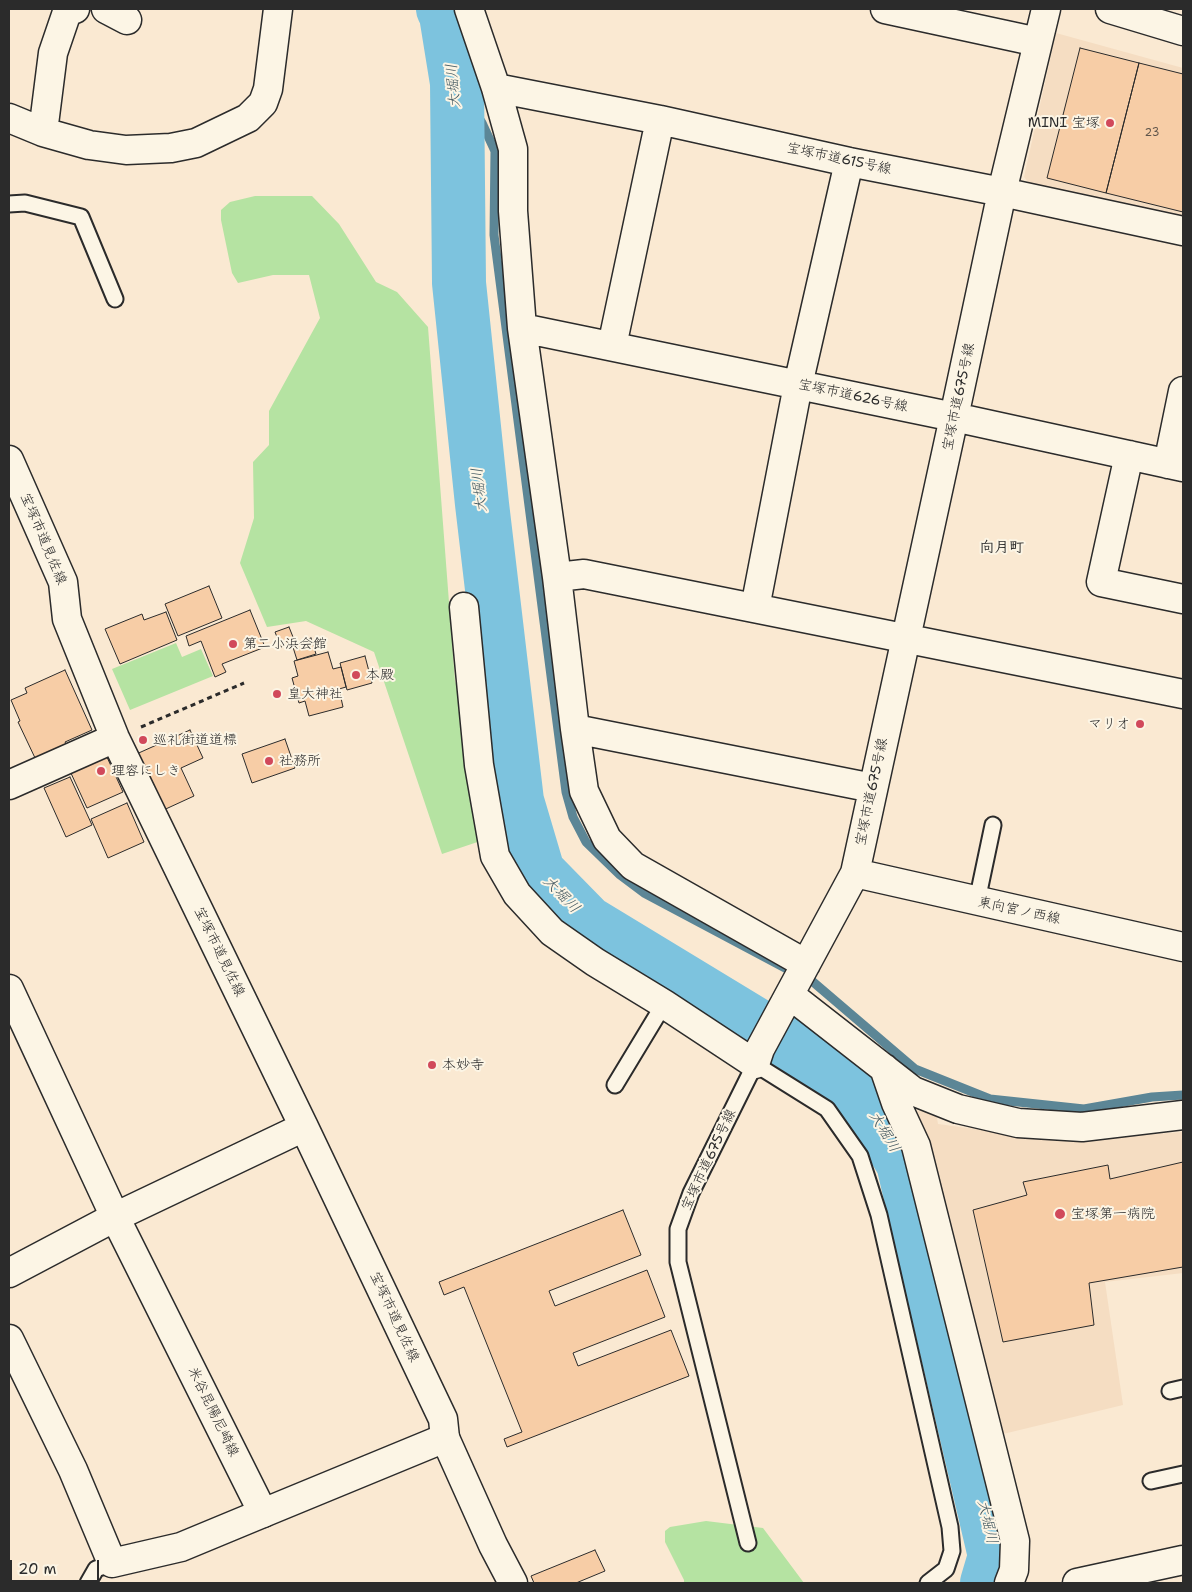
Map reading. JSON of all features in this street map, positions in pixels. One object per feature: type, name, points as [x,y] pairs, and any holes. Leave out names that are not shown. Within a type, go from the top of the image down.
[{"type":"street","points":[[43,132],[53,53],[67,12],[75,9]]},
{"type":"street","points":[[9,118],[43,132],[89,145],[126,150],[162,148],[196,143],[248,118],[263,103],[268,89],[278,9]]},
{"type":"street","points":[[469,9],[496,88],[513,149],[513,211],[522,328],[557,577],[584,791],[606,839],[633,866],[806,964]]},
{"type":"street","points":[[885,9],[1038,42]]},
{"type":"street","name":"宝塚市道675号線","points":[[757,1056],[855,873],[1002,192],[1046,9]]},
{"type":"street","points":[[1110,9],[1183,31]]},
{"type":"street","name":"宝塚市道615号線","points":[[496,88],[660,120],[1183,232]]},
{"type":"street","points":[[612,346],[660,120]]},
{"type":"street","points":[[755,608],[798,385],[850,162]]},
{"type":"street","name":"宝塚市道626号線","points":[[522,328],[954,417],[1176,466]]},
{"type":"street","points":[[1176,466],[1183,391]]},
{"type":"street","points":[[1129,455],[1101,582],[1183,599]]},
{"type":"street","name":"宝塚市道見佐線","points":[[9,460],[64,582],[68,619],[115,738],[304,1127],[443,1420],[444,1438]]},
{"type":"street","points":[[557,577],[584,574],[1183,694]]},
{"type":"street","points":[[464,607],[479,765],[496,856],[517,894],[552,932],[596,962],[664,1004],[757,1056]]},
{"type":"street","points":[[575,728],[873,788]]},
{"type":"street","points":[[9,785],[115,738]]},
{"type":"street","name":"東向宮ノ西線","points":[[855,873],[1183,947]]},
{"type":"street","name":"米谷昆陽尼崎線","points":[[9,990],[116,1216],[263,1513]]},
{"type":"street","points":[[786,1002],[884,1068],[913,1091],[958,1109],[1018,1123],[1082,1127],[1183,1115]]},
{"type":"street","points":[[884,1068],[896,1103],[916,1146],[1015,1541],[1014,1570],[1010,1583]]},
{"type":"street","points":[[9,1272],[116,1216],[304,1127]]},
{"type":"street","points":[[9,1339],[72,1470],[112,1563],[181,1547],[444,1438],[493,1545],[513,1583]]},
{"type":"street","points":[[1077,1583],[1183,1560]]},
{"type":"lane","points":[[9,204],[25,203],[81,217],[115,299]]},
{"type":"lane","points":[[976,901],[993,825]]},
{"type":"lane","points":[[614,1085],[664,1004]]},
{"type":"lane","points":[[757,1056],[827,1109],[860,1156],[879,1214],[950,1527],[952,1551],[946,1569],[928,1583]]},
{"type":"lane","name":"宝塚市道675号線","points":[[748,1543],[678,1262],[678,1229],[691,1193],[757,1056]]},
{"type":"lane","points":[[1151,1481],[1183,1474]]},
{"type":"lane","points":[[88,1583],[96,1569],[112,1563]]},
{"type":"path","points":[[115,738],[244,683]]},
{"type":"shaded area","name":"MINI 宝塚","points":[[1056,33],[1183,68],[1183,222],[1035,190],[1024,177]]},
{"type":"shaded area","name":"宝塚第一病院","points":[[906,1110],[936,1112],[938,1124],[1012,1134],[1085,1139],[1183,1132],[1183,1273],[1105,1282],[1123,1405],[999,1435]]},
{"type":"green space","points":[[255,196],[312,196],[339,224],[376,282],[397,292],[428,327],[455,681],[510,831],[442,854],[374,652],[306,621],[267,627],[240,563],[254,518],[253,462],[269,445],[269,411],[320,318],[309,275],[273,275],[238,283],[232,273],[221,220],[221,210],[230,202]]},
{"type":"green space","points":[[176,643],[182,657],[201,649],[213,676],[130,710],[112,669]]},
{"type":"green space","points":[[706,1521],[763,1528],[804,1583],[684,1583],[665,1542],[665,1531],[670,1527]]},
{"type":"building","points":[[1080,48],[1139,63],[1106,193],[1047,178]]},
{"type":"building","points":[[1139,63],[1183,74],[1183,212],[1106,193]]},
{"type":"building","points":[[209,586],[222,618],[178,636],[165,604]]},
{"type":"building","name":"第二小浜会館","points":[[250,610],[265,647],[222,664],[226,672],[215,677],[201,641],[189,646],[186,636]]},
{"type":"building","points":[[166,612],[177,640],[120,664],[105,629],[142,614],[144,620]]},
{"type":"building","points":[[289,627],[295,642],[281,647],[275,632]]},
{"type":"building","points":[[311,638],[316,654],[297,660],[292,644]]},
{"type":"building","points":[[328,652],[333,669],[341,667],[346,687],[339,689],[343,707],[309,716],[305,701],[299,703],[292,678],[298,676],[294,661]]},
{"type":"building","name":"本殿","points":[[365,656],[372,683],[347,690],[340,663]]},
{"type":"building","points":[[65,670],[92,730],[65,742],[67,746],[36,760],[18,722],[20,721],[11,700],[27,693],[25,688]]},
{"type":"building","points":[[190,730],[203,758],[181,768],[194,796],[157,813],[132,756]]},
{"type":"building","name":"社務所","points":[[285,739],[295,768],[252,783],[242,754]]},
{"type":"building","points":[[106,755],[123,792],[87,808],[70,771]]},
{"type":"building","points":[[70,777],[92,825],[66,837],[44,788]]},
{"type":"building","points":[[127,803],[144,842],[108,858],[91,819]]},
{"type":"building","points":[[1183,1162],[1183,1267],[1089,1283],[1094,1325],[1003,1342],[973,1210],[1027,1195],[1023,1182],[1108,1165],[1110,1179]]},
{"type":"building","points":[[623,1210],[641,1255],[549,1291],[555,1306],[647,1270],[665,1317],[573,1353],[578,1366],[671,1330],[689,1376],[507,1447],[504,1439],[522,1432],[464,1287],[444,1295],[439,1282]]},
{"type":"building","points":[[595,1550],[605,1571],[576,1583],[534,1583],[531,1576]]},
{"type":"waterway","name":"大堀川","points":[[443,9],[446,15],[457,83],[459,283],[482,504],[517,801],[538,872],[587,922],[816,1061],[867,1103],[903,1163],[995,1556],[987,1583]]},
{"type":"waterway","points":[[457,83],[482,123],[495,151],[494,235],[566,792],[573,817],[586,842],[620,875],[644,893],[787,969]]},
{"type":"waterway","points":[[812,981],[915,1069],[990,1099],[1084,1109],[1152,1097],[1183,1095]]},
{"type":"place","name":"MINI 宝塚","points":[[1110,123]]},
{"type":"place","name":"第二小浜会館","points":[[233,644]]},
{"type":"place","name":"本殿","points":[[356,675]]},
{"type":"place","name":"皇大神社","points":[[277,694]]},
{"type":"place","name":"マリオ","points":[[1140,724]]},
{"type":"place","name":"巡礼街道道標","points":[[143,740]]},
{"type":"place","name":"社務所","points":[[269,761]]},
{"type":"place","name":"理容にしき","points":[[101,771]]},
{"type":"place","name":"本妙寺","points":[[432,1065]]},
{"type":"place","name":"宝塚第一病院","points":[[1060,1214]]},
{"type":"district","name":"向月町","points":[[1002,548]]}]
